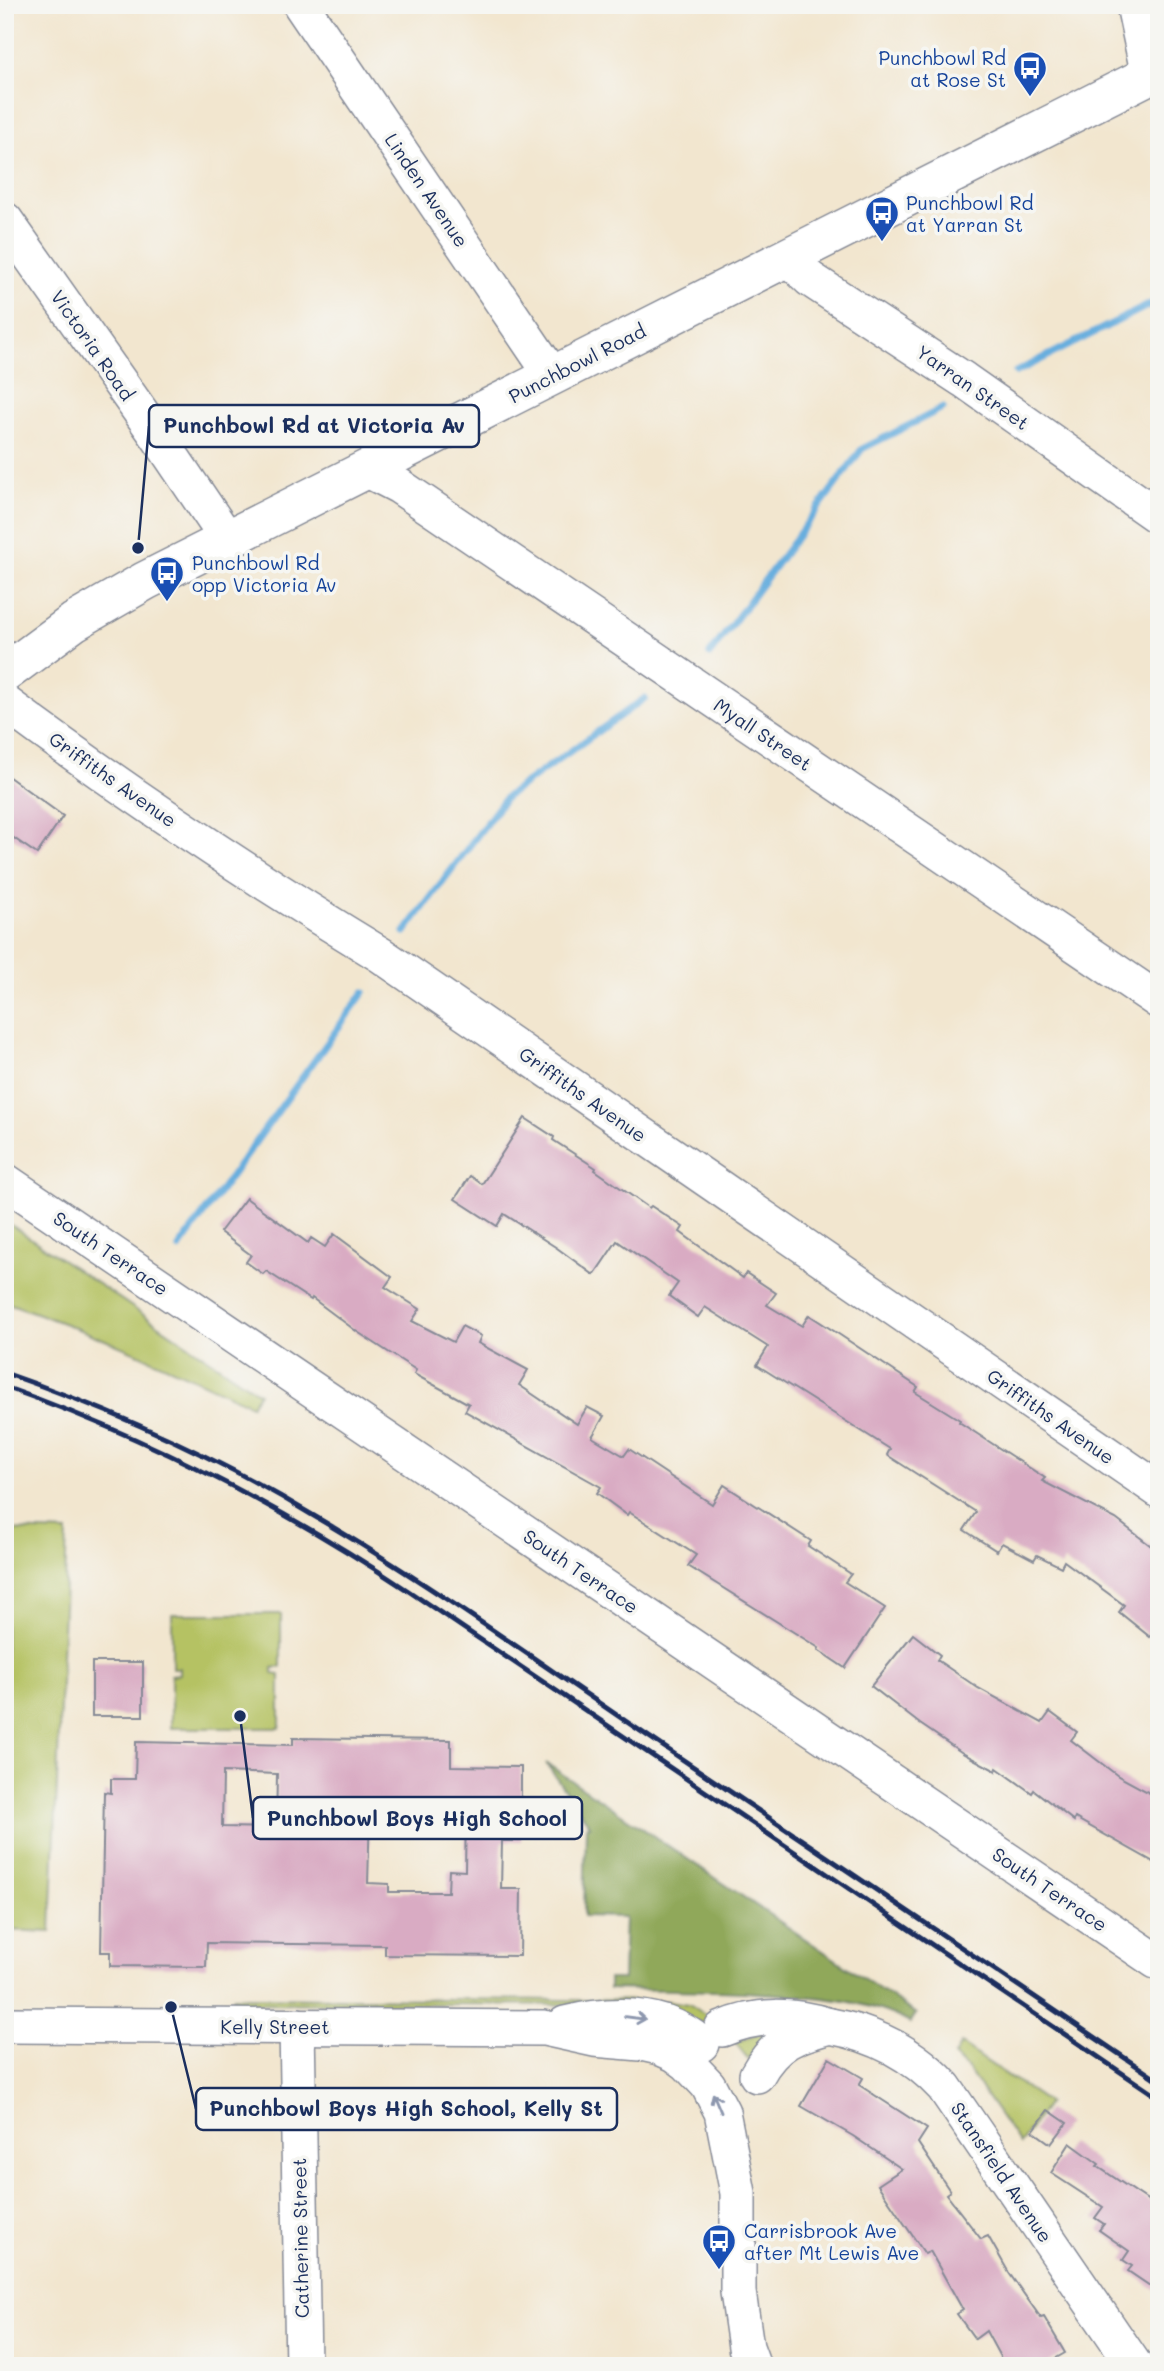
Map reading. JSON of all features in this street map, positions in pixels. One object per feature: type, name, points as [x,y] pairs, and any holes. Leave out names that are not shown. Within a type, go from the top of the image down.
[{"type":"main road","name":"Punchbowl Road","points":[[5,673],[74,622],[145,580],[1154,73]]},
{"type":"street","name":"Linden Avenue","points":[[301,5],[552,375]]},
{"type":"street","points":[[1134,5],[1154,73]]},
{"type":"street","name":"Victoria Road","points":[[5,220],[228,540]]},
{"type":"street","name":"Yarran Street","points":[[787,257],[810,279],[964,380],[1159,517]]},
{"type":"street","name":"Myall Street","points":[[366,469],[399,486],[1159,1001]]},
{"type":"street","name":"Griffiths Avenue","points":[[5,703],[92,766],[284,896],[393,963],[1159,1490]]},
{"type":"street","name":"South Terrace","points":[[5,1181],[1158,1969]]},
{"type":"street","name":"Kelly Street","points":[[5,2025],[544,2028],[614,2015],[659,2022],[697,2040],[716,2056],[729,2074],[744,2106],[748,2125],[748,2152],[738,2193],[738,2292],[746,2347],[753,2366]]},
{"type":"street","name":"Stansfield Avenue","points":[[697,2040],[750,2019],[777,2016],[802,2018],[858,2032],[904,2052],[928,2069],[944,2087],[1135,2366]]},
{"type":"street","name":"Catherine Street","points":[[297,2026],[303,2366]]},
{"type":"street","points":[[757,2075],[765,2060],[780,2045],[802,2034],[830,2026]]},
{"type":"green space","points":[[5,1221],[259,1393],[251,1405],[130,1350],[5,1302]]},
{"type":"green space","points":[[5,1530],[67,1532],[51,1932],[5,1930]]},
{"type":"green space","points":[[172,1614],[281,1614],[281,1667],[273,1668],[273,1674],[280,1675],[280,1728],[171,1728],[171,1675],[179,1674],[179,1668],[172,1668]]},
{"type":"green space","points":[[546,1763],[916,2014],[910,2023],[874,2008],[817,1997],[721,1991],[609,1989],[609,1979],[623,1979],[625,1917],[584,1916],[586,1827],[590,1826]]},
{"type":"green space","points":[[233,1997],[668,2001],[689,2004],[711,2018],[707,2023],[701,2023],[613,2005],[233,2003]]},
{"type":"green space","points":[[782,2027],[748,2059],[735,2042]]},
{"type":"green space","points":[[961,2044],[1048,2103],[1020,2144],[968,2070],[954,2056]]},
{"type":"building","points":[[5,774],[63,816],[37,854],[5,832]]},
{"type":"building","points":[[525,1118],[649,1208],[651,1206],[683,1227],[680,1232],[743,1278],[746,1273],[776,1293],[767,1305],[802,1326],[809,1315],[918,1387],[915,1392],[1045,1478],[1042,1481],[1116,1519],[1159,1552],[1159,1626],[1150,1637],[1119,1612],[1124,1605],[1064,1561],[1061,1567],[1037,1555],[1034,1560],[1002,1543],[997,1551],[964,1530],[976,1512],[887,1455],[890,1449],[757,1365],[768,1347],[705,1307],[698,1317],[669,1296],[678,1283],[617,1241],[594,1275],[504,1214],[497,1226],[455,1199],[470,1176],[482,1184]]},
{"type":"building","points":[[246,1198],[308,1243],[311,1238],[325,1247],[334,1234],[392,1277],[385,1287],[420,1309],[412,1321],[453,1342],[462,1326],[481,1336],[478,1343],[528,1370],[519,1385],[577,1424],[587,1407],[604,1416],[592,1437],[624,1456],[629,1449],[712,1504],[724,1485],[811,1541],[808,1546],[851,1574],[845,1582],[885,1608],[845,1668],[818,1650],[819,1648],[688,1566],[696,1555],[629,1512],[627,1515],[597,1493],[601,1487],[465,1411],[469,1404],[414,1374],[416,1370],[312,1298],[311,1300],[266,1271],[263,1274],[246,1262],[251,1255],[220,1232]]},
{"type":"building","points":[[913,1634],[940,1655],[937,1660],[978,1688],[1042,1723],[1050,1712],[1077,1732],[1071,1740],[1118,1776],[1159,1798],[1159,1865],[1075,1818],[1074,1821],[1034,1790],[1032,1793],[997,1768],[996,1771],[964,1754],[871,1686]]},
{"type":"building","points":[[92,1662],[143,1662],[143,1716],[92,1716]]},
{"type":"building","points":[[293,1738],[451,1740],[451,1766],[521,1767],[521,1841],[502,1841],[501,1889],[521,1889],[520,1956],[385,1955],[385,1945],[207,1943],[206,1967],[110,1966],[110,1952],[101,1952],[104,1792],[111,1793],[111,1779],[135,1779],[136,1742],[293,1745]],"holes":[[[223,1772],[277,1774],[276,1828],[222,1827]],[[370,1811],[466,1812],[465,1871],[449,1870],[448,1892],[389,1892],[389,1884],[368,1883]]]},
{"type":"building","points":[[829,2058],[863,2078],[859,2085],[927,2129],[918,2143],[950,2191],[946,2194],[981,2239],[988,2236],[1009,2273],[1041,2318],[1044,2317],[1065,2353],[1042,2366],[1005,2366],[986,2331],[975,2339],[957,2314],[963,2310],[930,2251],[925,2254],[878,2185],[902,2169],[801,2106]]},
{"type":"building","points":[[1048,2110],[1067,2123],[1051,2144],[1033,2131]]},
{"type":"building","points":[[1070,2143],[1099,2164],[1097,2166],[1155,2205],[1152,2210],[1159,2215],[1159,2292],[1128,2271],[1132,2266],[1123,2260],[1129,2251],[1099,2230],[1104,2224],[1095,2218],[1103,2207],[1051,2173]]},
{"type":"waterway","points":[[1016,372],[1159,300]]},
{"type":"waterway","points":[[710,654],[862,449],[943,408]]},
{"type":"waterway","points":[[405,932],[506,797],[645,698]]},
{"type":"waterway","points":[[179,1248],[364,992]]},
{"type":"railway","points":[[5,1373],[163,1436],[277,1494],[354,1540],[472,1616],[1159,2081]]},
{"type":"railway","points":[[5,1387],[162,1451],[262,1502],[360,1559],[1159,2098]]},
{"type":"place","name":"Punchbowl Rd at Rose St","points":[[1030,98]]},
{"type":"place","name":"Punchbowl Rd at Yarran St","points":[[882,243]]},
{"type":"place","name":"Punchbowl Rd at Victoria Av","points":[[138,548]]},
{"type":"place","name":"Punchbowl Rd opp Victoria Av","points":[[167,603]]},
{"type":"place","name":"Punchbowl Boys High School","points":[[240,1716]]},
{"type":"place","name":"Punchbowl Boys High School, Kelly St","points":[[171,2007]]},
{"type":"place","name":"Carrisbrook Ave after Mt Lewis Ave","points":[[719,2271]]}]
